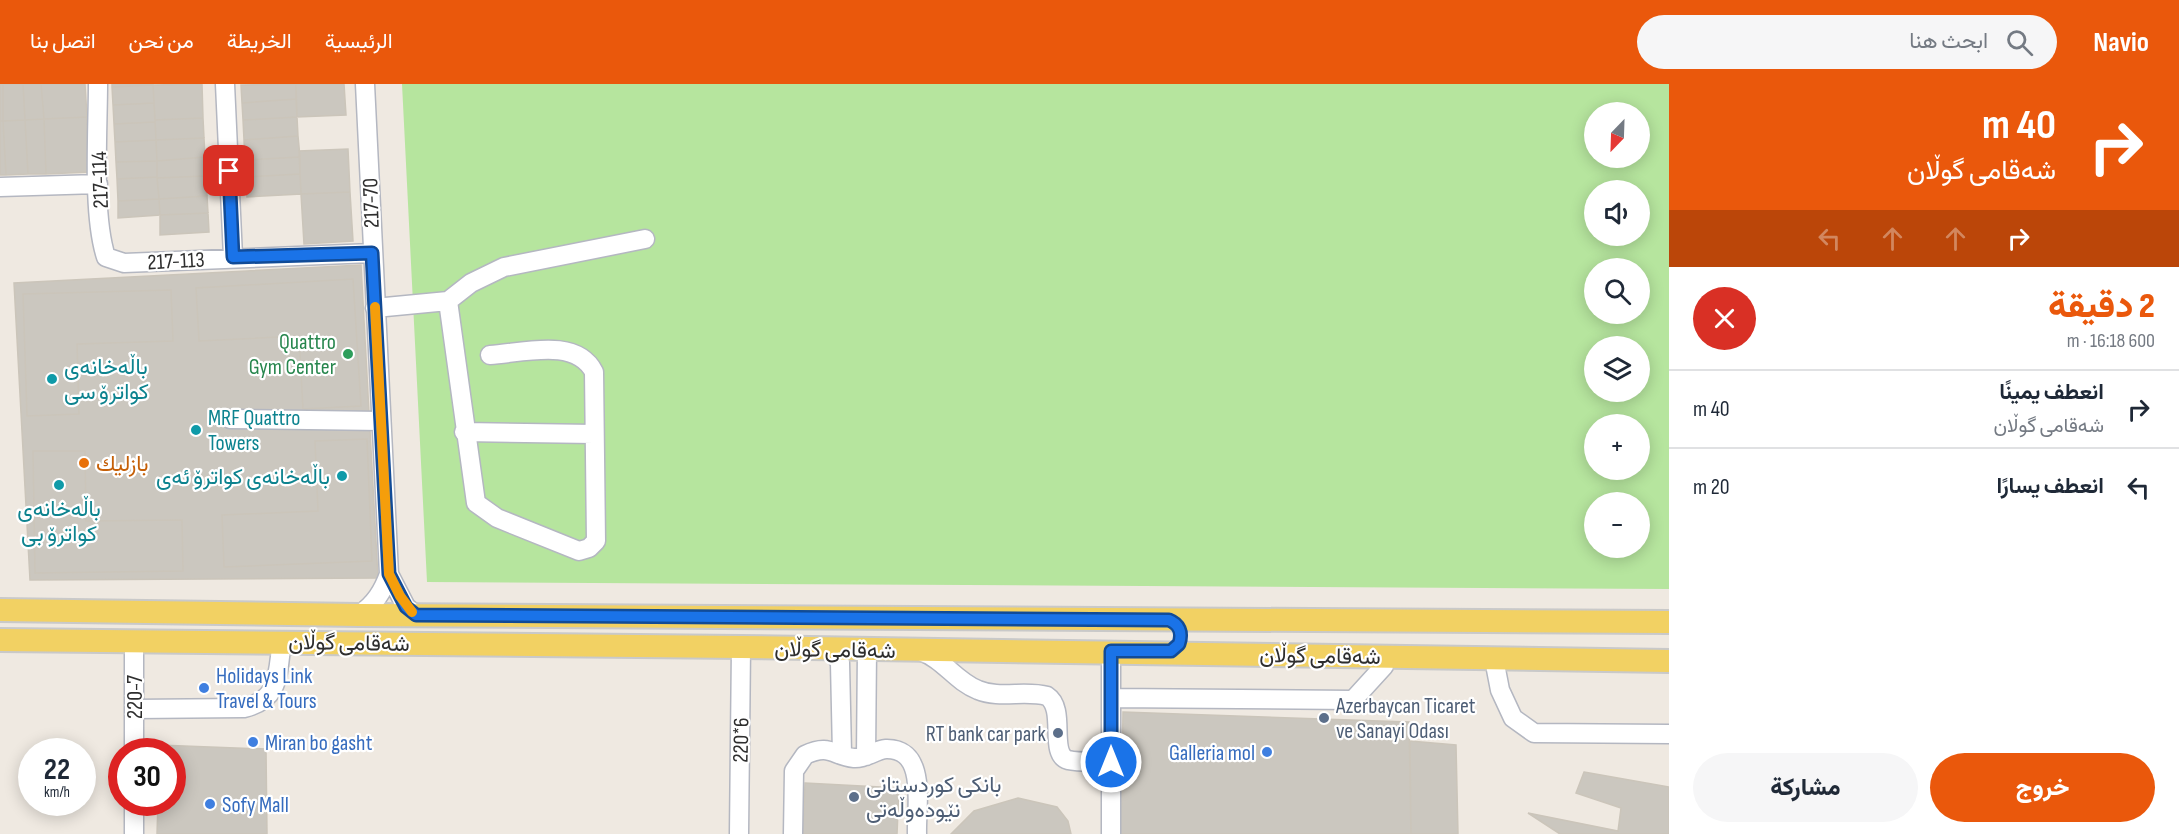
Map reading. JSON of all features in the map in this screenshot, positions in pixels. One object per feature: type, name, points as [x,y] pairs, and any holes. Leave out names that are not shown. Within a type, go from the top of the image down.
[{"type":"main road","name":"شەقامی گوڵان","points":[[0,610],[359,615],[1669,622]]},
{"type":"main road","points":[[1163,619],[1174,622],[1181,632],[1179,644],[1165,652]]},
{"type":"main road","name":"شەقامی گوڵان","points":[[0,640],[134,643],[282,641],[741,646],[920,651],[1111,651],[1669,661]]},
{"type":"street","name":"217-114","points":[[98,84],[98,184],[104,250],[106,256],[123,263]]},
{"type":"street","points":[[225,84],[233,257]]},
{"type":"street","name":"217-70","points":[[365,84],[389,574],[406,607],[416,615]]},
{"type":"street","points":[[0,187],[98,184]]},
{"type":"street","points":[[375,309],[448,301],[471,283],[504,267],[645,239]]},
{"type":"street","name":"217-113","points":[[123,263],[372,253]]},
{"type":"street","points":[[448,301],[464,432],[476,503],[497,518],[579,551],[589,548],[596,542],[594,372],[580,356],[564,350],[490,355]]},
{"type":"street","points":[[230,419],[381,421]]},
{"type":"street","points":[[464,432],[594,434]]},
{"type":"street","points":[[359,615],[370,607],[384,587],[389,574]]},
{"type":"street","points":[[134,709],[244,708],[261,704],[272,693],[282,641]]},
{"type":"street","name":"220-7","points":[[134,643],[134,738]]},
{"type":"street","name":"220*6","points":[[739,834],[741,646]]},
{"type":"street","points":[[832,649],[840,663],[842,754]]},
{"type":"street","points":[[866,756],[867,650]]},
{"type":"street","points":[[920,651],[938,659],[964,682],[980,691],[1047,696],[1057,709],[1059,749],[1062,756],[1068,760],[1111,762]]},
{"type":"street","points":[[1111,651],[1112,834]]},
{"type":"street","points":[[1494,659],[1500,690],[1513,718],[1534,733],[1669,734]]},
{"type":"street","points":[[1111,698],[1353,700],[1384,666]]},
{"type":"street","points":[[793,834],[794,771],[805,755],[813,751],[830,749],[854,758],[887,749],[899,751],[910,758],[916,771],[916,834]]},
{"type":"street","points":[[134,816],[134,834]]},
{"type":"green space","points":[[402,84],[1669,84],[1669,589],[427,582]]},
{"type":"building","points":[[0,84],[3,84],[3,121],[0,121]]},
{"type":"building","points":[[3,84],[23,84],[25,120],[3,121]]},
{"type":"building","points":[[23,84],[41,84],[44,119],[25,120]]},
{"type":"building","points":[[41,84],[85,84],[87,117],[44,119]]},
{"type":"building","points":[[112,84],[153,84],[153,85],[112,87]]},
{"type":"building","points":[[202,84],[203,118],[155,120],[153,85]]},
{"type":"building","points":[[296,84],[344,84],[346,115],[297,117]]},
{"type":"building","points":[[296,84],[296,99],[242,103],[241,85]]},
{"type":"building","points":[[153,85],[154,103],[113,105],[112,87]]},
{"type":"building","points":[[296,99],[297,117],[243,120],[242,103]]},
{"type":"building","points":[[154,103],[155,122],[114,124],[113,105]]},
{"type":"building","points":[[87,117],[89,172],[46,174],[44,119]]},
{"type":"building","points":[[297,117],[298,136],[244,140],[243,120]]},
{"type":"building","points":[[203,118],[204,138],[156,140],[155,120]]},
{"type":"building","points":[[44,119],[46,174],[28,174],[25,120]]},
{"type":"building","points":[[25,120],[28,174],[6,175],[3,121]]},
{"type":"building","points":[[0,121],[3,121],[6,175],[0,175]]},
{"type":"building","points":[[155,122],[156,140],[115,142],[114,124]]},
{"type":"building","points":[[298,136],[300,157],[245,160],[244,140]]},
{"type":"building","points":[[204,138],[205,157],[157,161],[156,140]]},
{"type":"building","points":[[156,140],[157,161],[116,162],[115,142]]},
{"type":"building","points":[[348,149],[350,192],[301,194],[299,151]]},
{"type":"building","points":[[205,157],[206,176],[157,178],[157,161]]},
{"type":"building","points":[[300,157],[300,174],[246,177],[245,160]]},
{"type":"building","points":[[157,161],[157,177],[117,179],[116,162]]},
{"type":"building","points":[[300,174],[301,194],[247,197],[246,177]]},
{"type":"building","points":[[206,176],[207,196],[159,199],[157,178]]},
{"type":"building","points":[[157,177],[159,199],[118,201],[117,179]]},
{"type":"building","points":[[350,192],[353,241],[304,244],[301,194]]},
{"type":"building","points":[[207,196],[208,213],[160,215],[159,199]]},
{"type":"building","points":[[159,199],[160,215],[118,218],[118,201]]},
{"type":"building","points":[[208,213],[209,232],[160,235],[160,215]]},
{"type":"building","name":"MRF Quattro Towers","points":[[361,265],[378,578],[30,580],[14,283]]},
{"type":"building","points":[[353,279],[361,406],[303,409],[299,336],[199,341],[196,288]]},
{"type":"building","name":"باڵەخانەی کواترۆ سی","points":[[171,290],[173,341],[77,344],[79,414],[27,416],[23,294]]},
{"type":"building","name":"باڵەخانەی کواترۆ ئەی","points":[[367,439],[372,561],[224,567],[222,515],[318,511],[315,441]]},
{"type":"building","name":"باڵەخانەی کواترۆ بی","points":[[33,451],[85,451],[86,521],[182,520],[183,571],[35,573]]},
{"type":"building","points":[[1123,712],[1409,722],[1411,834],[1121,834]]},
{"type":"building","points":[[1410,741],[1456,745],[1458,834],[1411,834]]},
{"type":"building","points":[[186,746],[266,749],[267,834],[157,834],[158,816],[186,816]]},
{"type":"building","points":[[1584,772],[1669,787],[1669,834],[1560,834],[1528,813],[1618,831],[1621,808],[1576,793]]},
{"type":"building","points":[[805,783],[899,788],[897,834],[803,834]]},
{"type":"building","points":[[1018,798],[1057,807],[1068,821],[1071,834],[951,834],[974,811]]},
{"type":"slow traffic","points":[[375,307],[389,574],[406,607],[412,612]]},
{"type":"place","name":"Quattro Gym Center","points":[[348,354]]},
{"type":"place","name":"باڵەخانەی کواترۆ سی","points":[[52,379]]},
{"type":"place","name":"MRF Quattro Towers","points":[[196,430]]},
{"type":"place","name":"بازليك","points":[[84,463]]},
{"type":"place","name":"باڵەخانەی کواترۆ ئەی","points":[[342,476]]},
{"type":"place","name":"باڵەخانەی کواترۆ بی","points":[[59,485]]},
{"type":"place","name":"Holidays Link Travel & Tours","points":[[204,688]]},
{"type":"place","name":"Azerbaycan Ticaret ve Sanayi Odası","points":[[1324,718]]},
{"type":"place","name":"RT bank car park","points":[[1058,733]]},
{"type":"place","name":"Miran bo gasht","points":[[253,742]]},
{"type":"place","name":"Galleria mol","points":[[1267,752]]},
{"type":"place","name":"بانکی کوردستانی نێودەوڵەتی","points":[[854,797]]},
{"type":"place","name":"Sofy Mall","points":[[210,804]]},
{"type":"route","points":[[229,171],[233,257],[372,253],[389,574],[406,607],[416,615],[1169,620],[1174,622],[1181,632],[1181,638],[1176,648],[1171,651],[1111,651],[1111,762]]}]
